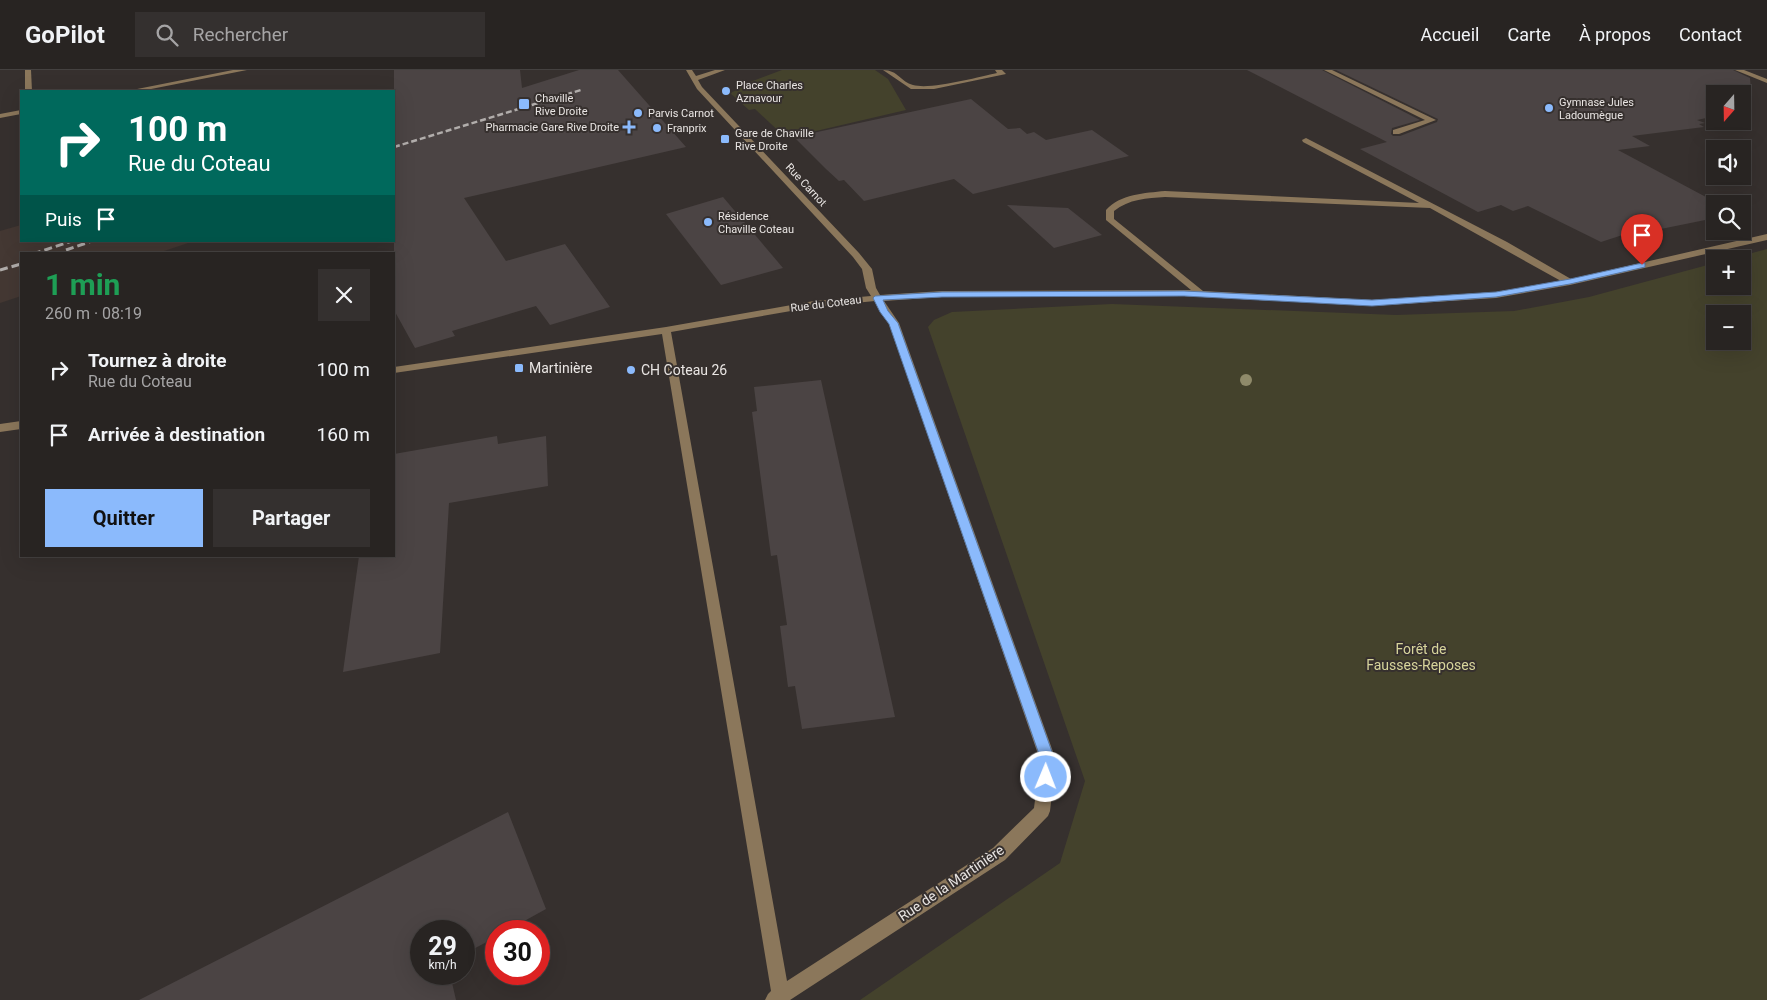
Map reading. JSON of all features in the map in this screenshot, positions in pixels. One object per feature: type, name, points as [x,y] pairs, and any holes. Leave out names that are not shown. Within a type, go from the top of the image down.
[{"type":"street","points":[[28,70],[29,90]]},
{"type":"street","points":[[135,90],[185,78],[244,70]]},
{"type":"street","name":"Rue Carnot","points":[[690,70],[696,78],[699,88],[856,255],[867,269],[871,288],[878,298]]},
{"type":"street","points":[[696,78],[722,70]]},
{"type":"street","points":[[886,70],[911,87],[934,87],[1003,74],[998,70]]},
{"type":"street","points":[[1327,70],[1432,120],[1396,132]]},
{"type":"street","points":[[1738,70],[1767,81]]},
{"type":"street","points":[[0,116],[20,112]]},
{"type":"street","points":[[1306,140],[1432,206],[1570,282]]},
{"type":"street","points":[[1201,294],[1110,220],[1110,210],[1119,202],[1133,197],[1165,194],[1432,206]]},
{"type":"street","name":"Rue du Coteau","points":[[395,370],[666,330],[814,304],[878,298],[942,294],[1201,294],[1372,303],[1496,295],[1570,282],[1767,237]]},
{"type":"street","name":"Rue de la Martinière","points":[[777,998],[999,854],[1042,811],[1048,760],[894,323],[884,312],[878,298]]},
{"type":"street","points":[[666,330],[777,998]]},
{"type":"street","points":[[0,428],[20,425]]},
{"type":"shaded area","points":[[20,225],[20,242],[191,242],[161,252],[20,252],[20,296],[0,303],[0,231]]},
{"type":"green space","points":[[782,70],[875,70],[888,79],[906,110],[786,138],[755,109],[749,110],[730,93],[739,89],[742,85]]},
{"type":"green space","name":"Forêt de Fausses-Reposes","points":[[1767,249],[1767,1000],[860,1000],[1060,863],[1085,781],[928,327],[934,320],[952,312],[1112,304],[1396,315],[1514,311],[1589,297],[1706,265],[1706,295],[1751,295],[1751,253]]},
{"type":"building","points":[[394,70],[520,70],[522,88],[579,70],[618,70],[686,147],[464,198],[506,261],[565,244],[610,307],[550,325],[536,306],[452,331],[455,336],[415,348],[395,312]]},
{"type":"building","points":[[1247,70],[1322,70],[1420,120],[1392,128],[1391,134],[1393,136],[1400,136],[1437,122],[1438,119],[1336,70],[1733,70],[1750,78],[1751,85],[1706,85],[1706,118],[1697,120],[1705,123],[1699,124],[1704,127],[1632,136],[1650,146],[1618,150],[1706,197],[1706,220],[1651,231],[1644,228],[1601,242],[1528,206],[1513,211],[1501,205],[1478,212],[1360,149],[1387,142]]},
{"type":"building","points":[[971,99],[1008,129],[1020,128],[1027,134],[1034,132],[1046,140],[1092,130],[1129,156],[973,194],[954,179],[864,201],[844,180],[839,181],[794,137]]},
{"type":"building","name":"Résidence Chaville Coteau","points":[[723,197],[783,268],[721,285],[666,214]]},
{"type":"building","points":[[1007,205],[1068,208],[1102,235],[1054,248]]},
{"type":"building","points":[[821,380],[895,717],[802,729],[795,686],[788,687],[780,626],[787,625],[777,555],[771,556],[752,412],[757,411],[754,387]]},
{"type":"building","points":[[497,436],[498,444],[546,436],[548,486],[449,503],[440,653],[343,672],[359,557],[395,557],[395,454]]},
{"type":"building","points":[[508,812],[546,909],[526,920],[485,920],[485,943],[475,948],[475,920],[410,920],[410,985],[453,985],[456,1000],[139,1000]]},
{"type":"railway","points":[[395,147],[581,90]]},
{"type":"railway","points":[[39,252],[69,242]]},
{"type":"railway","points":[[66,250],[89,242]]},
{"type":"railway","points":[[0,270],[20,264]]},
{"type":"place","name":"Place Charles Aznavour","points":[[726,91]]},
{"type":"place","name":"Chaville Rive Droite","points":[[524,104]]},
{"type":"place","name":"Gymnase Jules Ladoumègue","points":[[1549,108]]},
{"type":"place","name":"Parvis Carnot","points":[[638,113]]},
{"type":"place","name":"Pharmacie Gare Rive Droite","points":[[629,127]]},
{"type":"place","name":"Franprix","points":[[657,128]]},
{"type":"place","name":"Gare de Chaville Rive Droite","points":[[725,139]]},
{"type":"place","name":"Résidence Chaville Coteau","points":[[708,222]]},
{"type":"place","name":"Martinière","points":[[519,368]]},
{"type":"place","name":"CH Coteau 26","points":[[631,370]]},
{"type":"route","points":[[1046,777],[1048,760],[1042,741],[894,323],[884,312],[878,298],[942,294],[1184,293],[1372,303],[1496,295],[1570,282],[1642,265]]}]
